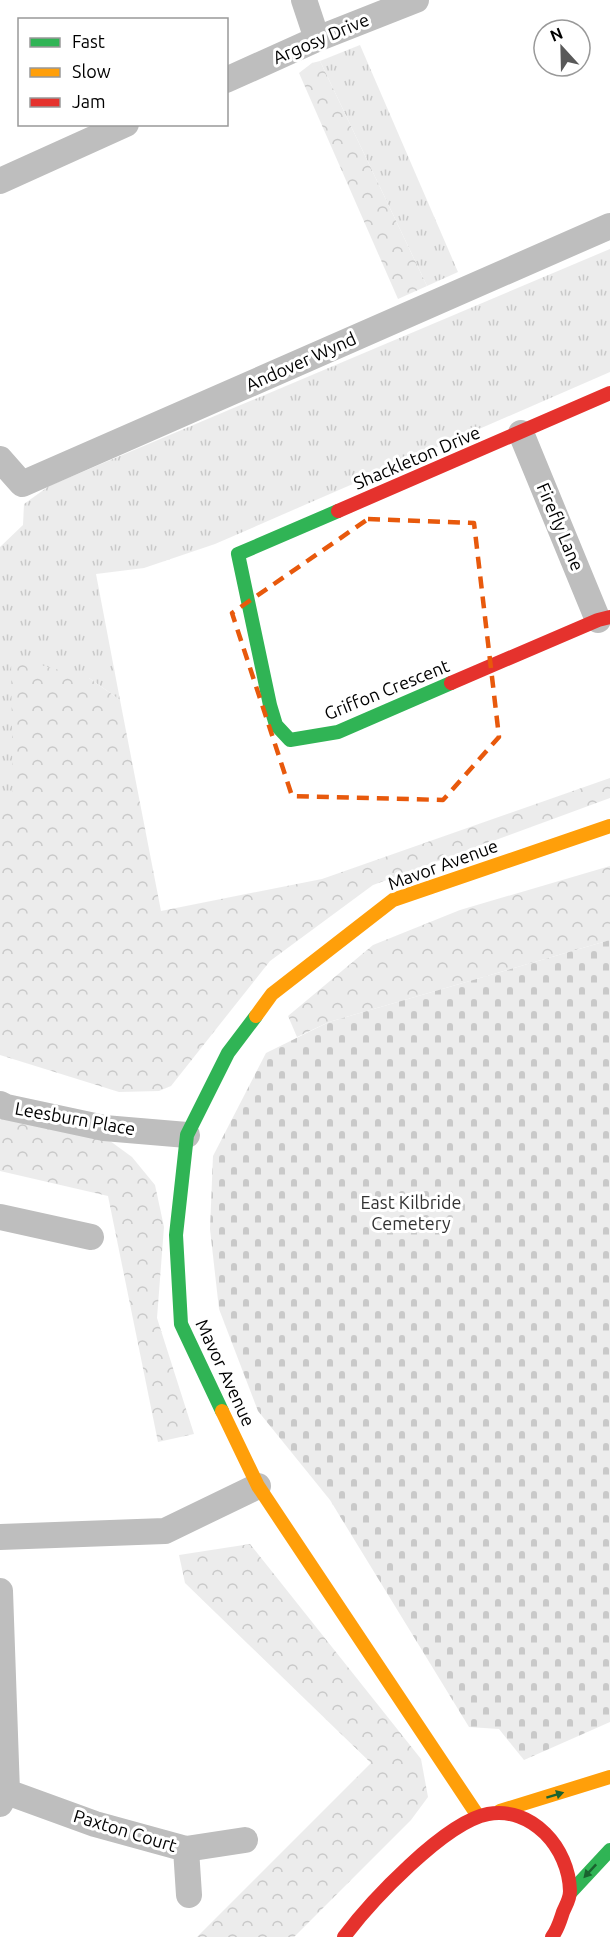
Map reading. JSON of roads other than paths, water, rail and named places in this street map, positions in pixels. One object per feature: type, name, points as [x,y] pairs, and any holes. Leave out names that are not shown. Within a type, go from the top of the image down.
[{"type":"street","points":[[304,0],[317,39]]},
{"type":"street","name":"Argosy Drive","points":[[228,79],[317,39],[416,0]]},
{"type":"street","points":[[0,181],[122,126]]},
{"type":"street","name":"Andover Wynd","points":[[0,459],[22,484],[610,226]]},
{"type":"street","name":"Shackleton Drive","points":[[238,554],[610,393]]},
{"type":"street","name":"Firefly Lane","points":[[521,433],[604,619]]},
{"type":"street","name":"Griffon Crescent","points":[[238,554],[270,705],[276,725],[290,740],[338,732],[604,619]]},
{"type":"street","name":"Mavor Avenue","points":[[478,1816],[258,1486],[181,1324],[176,1235],[187,1135],[228,1053],[272,994],[393,900],[610,826]]},
{"type":"street","name":"Leesburn Place","points":[[0,1104],[104,1128],[187,1135]]},
{"type":"street","points":[[0,1217],[91,1237]]},
{"type":"street","points":[[0,1538],[165,1531],[258,1486]]},
{"type":"street","points":[[0,1591],[3,1798]]},
{"type":"street","points":[[344,1936],[398,1875],[445,1837],[478,1816],[610,1777]]},
{"type":"street","name":"Paxton Court","points":[[3,1798],[186,1849],[245,1840]]},
{"type":"street","points":[[500,1811],[524,1818],[546,1830],[562,1855],[570,1893]]},
{"type":"street","points":[[186,1849],[189,1895]]},
{"type":"street","points":[[552,1937],[558,1930],[570,1893],[610,1850]]},
{"type":"park label","name":"East Kilbride Cemetery","points":[[411,1213]]}]
